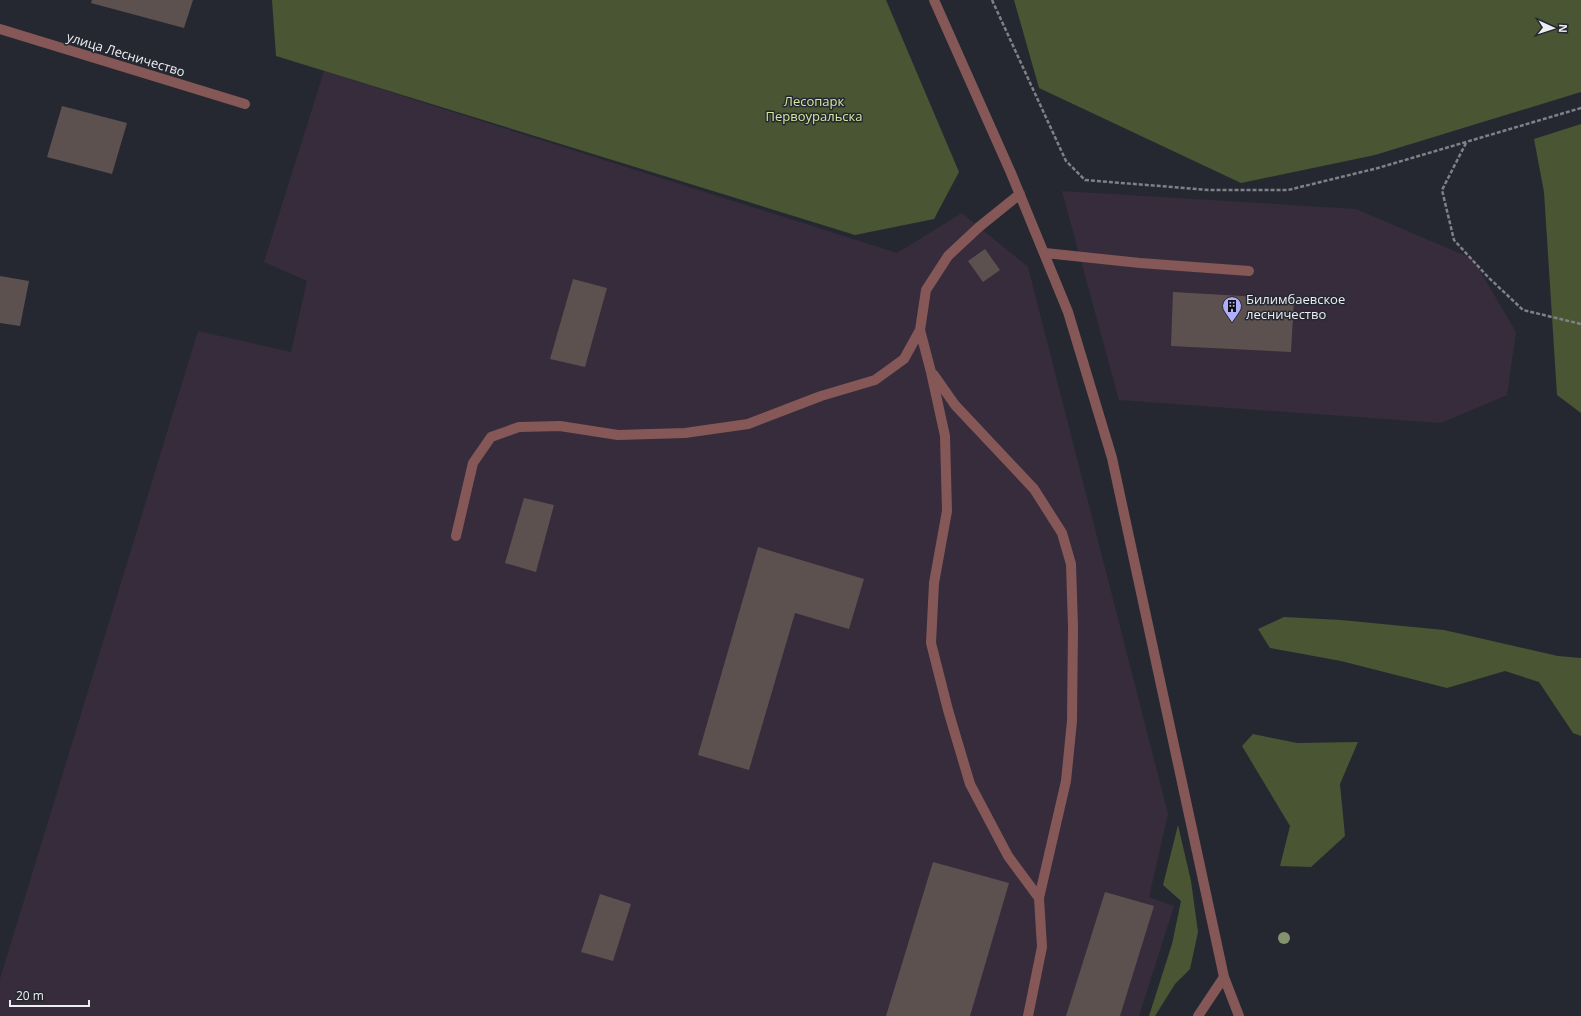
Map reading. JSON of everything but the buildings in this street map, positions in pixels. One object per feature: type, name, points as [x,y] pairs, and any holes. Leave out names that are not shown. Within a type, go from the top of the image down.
[{"type":"street","points":[[934,0],[1020,194],[1068,312],[1112,458],[1224,978],[1239,1016]]},
{"type":"street","name":"улица Лесничество","points":[[0,29],[245,104]]},
{"type":"street","points":[[456,536],[473,464],[492,437],[519,427],[560,426],[618,435],[685,433],[748,424],[821,396],[875,380],[904,359],[920,330],[926,290],[948,256],[979,227],[1020,194]]},
{"type":"street","points":[[1045,254],[1249,271]]},
{"type":"street","points":[[920,330],[932,372],[945,436],[947,511],[934,583],[931,643],[948,710],[970,784],[1008,856],[1039,898]]},
{"type":"street","points":[[932,372],[955,405],[1034,489],[1062,533],[1071,564],[1073,627],[1072,721],[1066,781],[1039,898],[1042,947],[1028,1016]]},
{"type":"street","points":[[1198,1016],[1224,978]]},
{"type":"path","points":[[992,0],[1066,161],[1085,180],[1210,190],[1288,190],[1378,168],[1581,108]]},
{"type":"path","points":[[1466,143],[1442,190],[1454,240],[1488,277],[1522,310],[1581,324]]},
{"type":"shaded area","points":[[324,71],[897,253],[962,213],[1028,267],[1168,814],[1149,897],[1174,906],[1139,1016],[0,1016],[0,979],[198,331],[291,352],[307,281],[264,262]]},
{"type":"shaded area","points":[[1062,191],[1356,209],[1473,259],[1516,332],[1507,395],[1441,423],[1119,400]]},
{"type":"green space","name":"Лесопарк Первоуральска","points":[[272,0],[886,0],[959,172],[934,219],[855,235],[276,56]]},
{"type":"green space","points":[[1014,0],[1581,0],[1581,92],[1375,155],[1241,183],[1039,88]]},
{"type":"green space","points":[[1581,124],[1581,413],[1557,395],[1544,192],[1534,139]]},
{"type":"green space","points":[[1284,617],[1341,620],[1444,630],[1558,656],[1581,658],[1581,736],[1573,733],[1539,682],[1505,671],[1447,688],[1341,661],[1270,648],[1258,629]]},
{"type":"green space","points":[[1253,734],[1297,743],[1358,742],[1340,784],[1345,836],[1311,867],[1280,866],[1290,826],[1242,746]]},
{"type":"green space","points":[[1178,825],[1191,881],[1198,932],[1190,969],[1175,984],[1155,1016],[1149,1016],[1172,944],[1181,901],[1163,885]]},
{"type":"place","name":"Билимбаевское лесничество","points":[[1232,323]]}]
